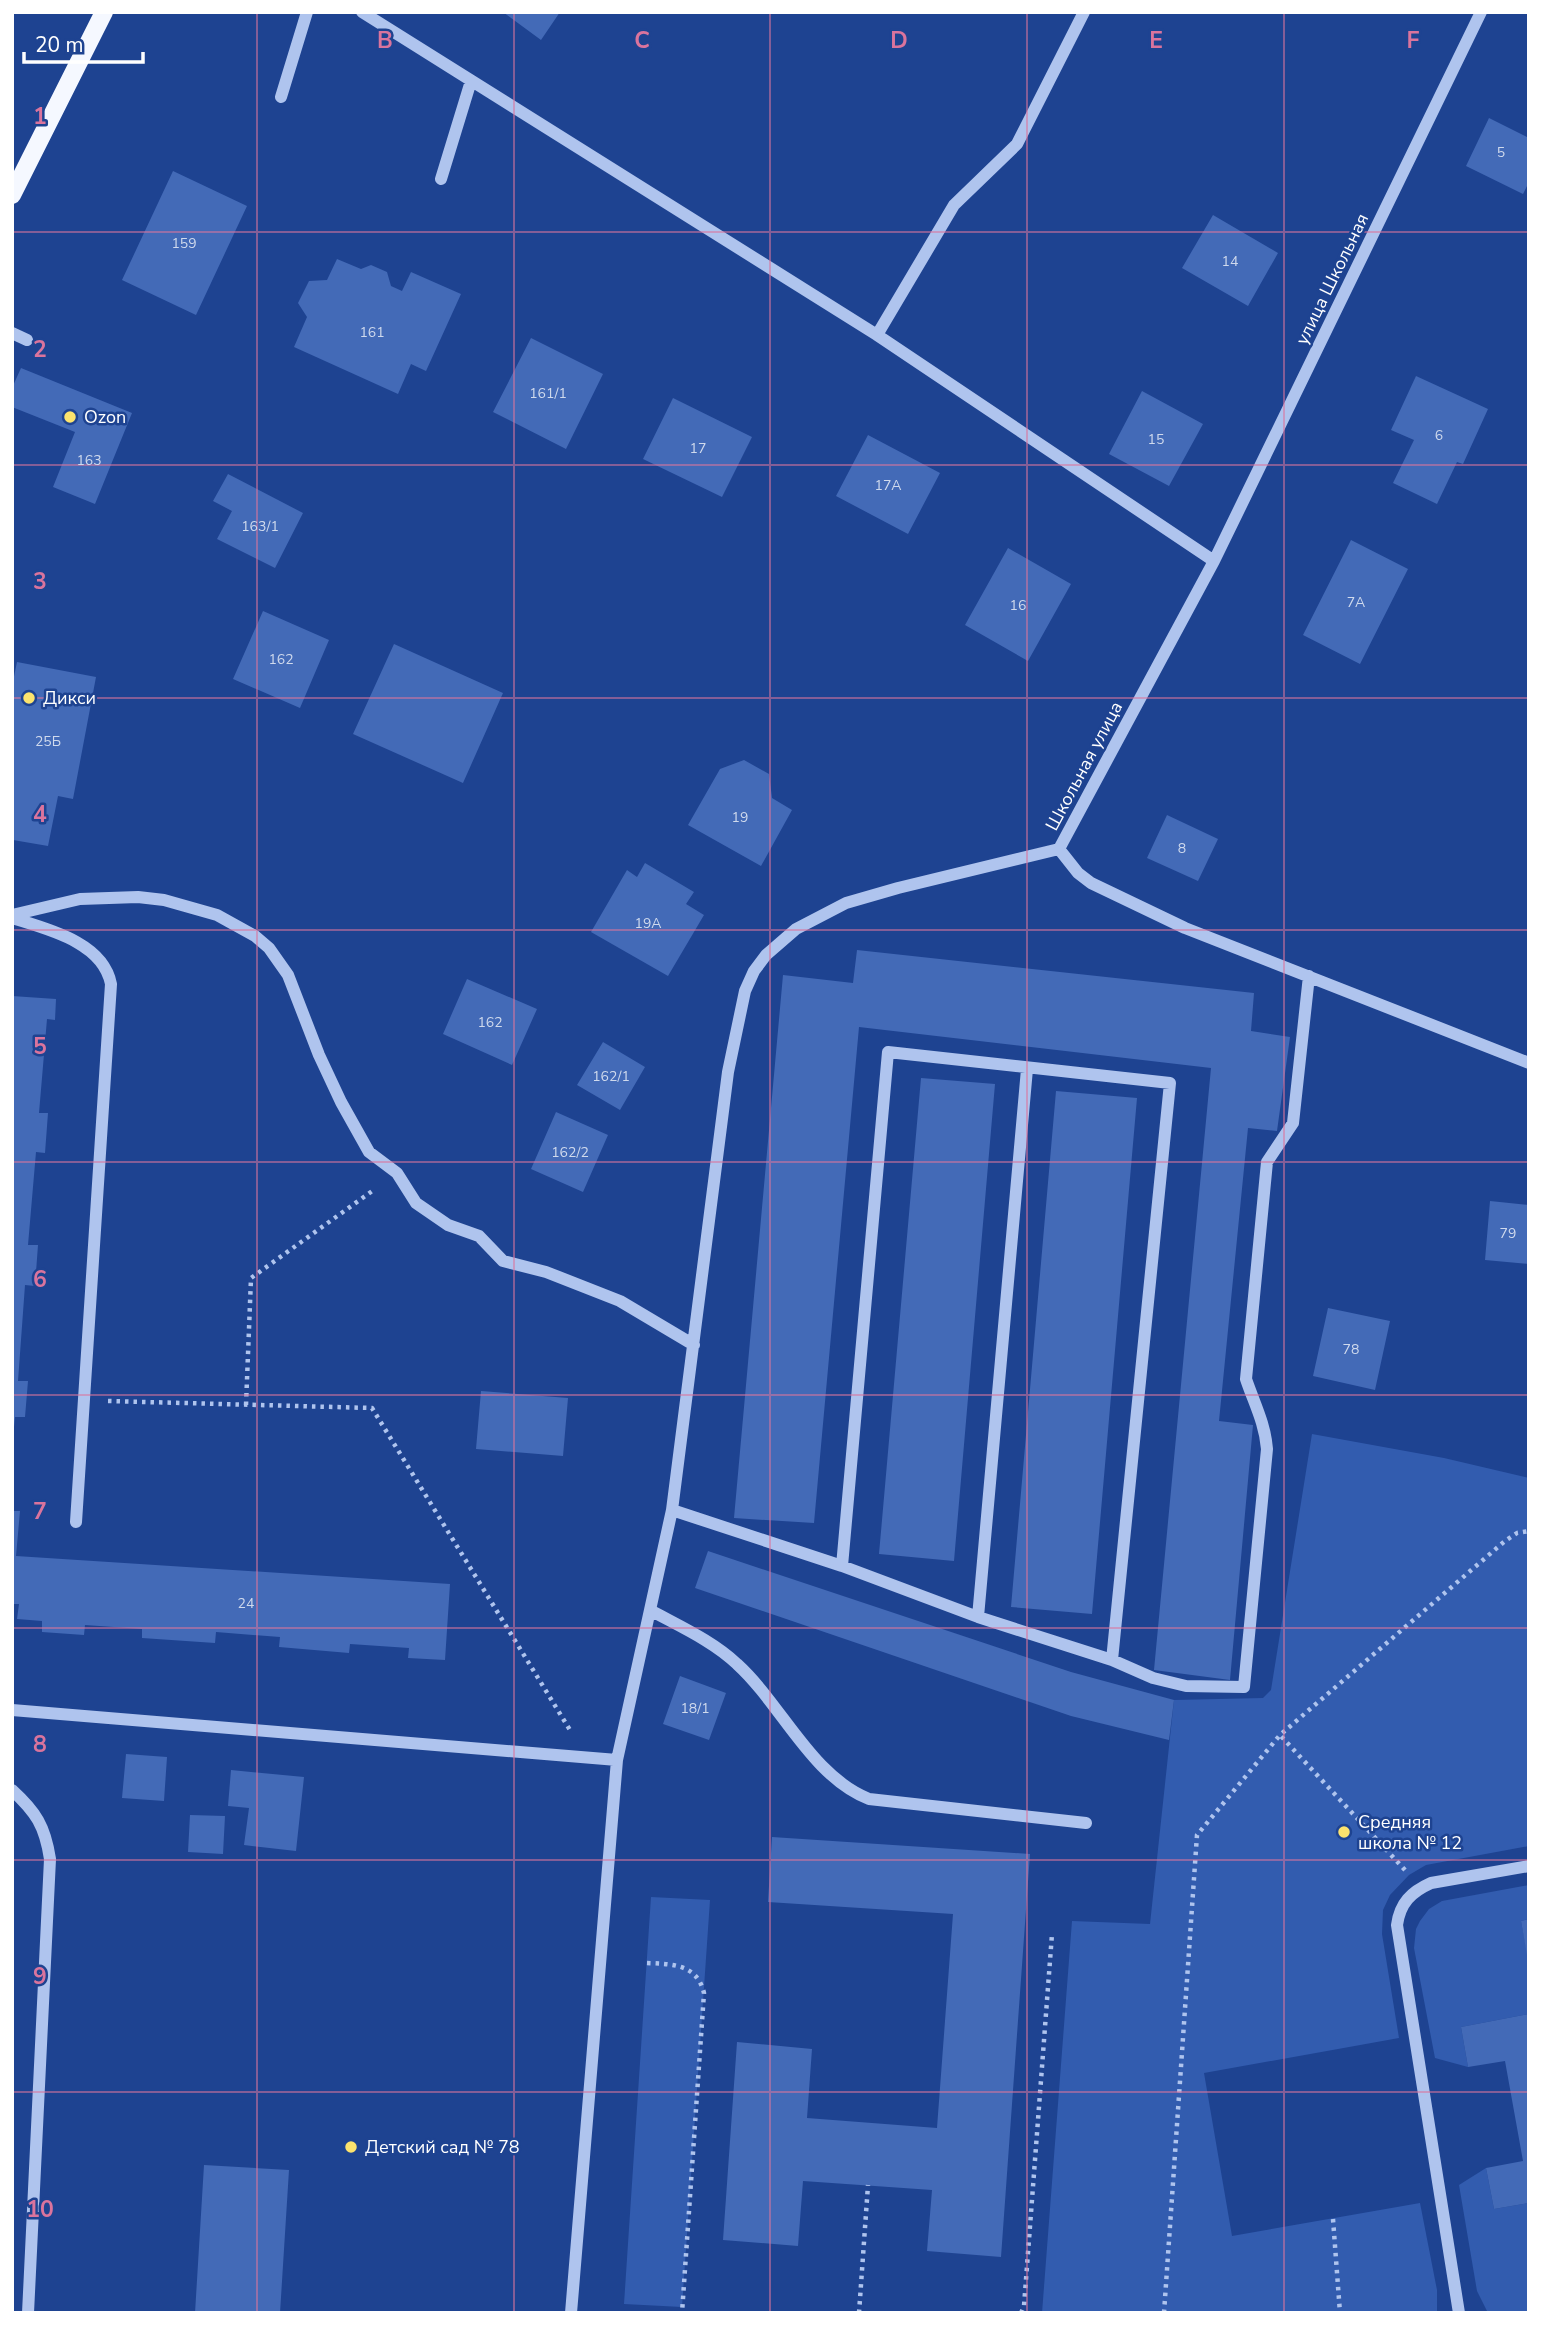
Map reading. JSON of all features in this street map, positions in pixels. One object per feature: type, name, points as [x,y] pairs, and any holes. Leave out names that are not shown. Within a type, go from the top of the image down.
[{"type":"main road","points":[[12,195],[104,12]]},
{"type":"street","points":[[281,97],[307,12]]},
{"type":"street","points":[[362,12],[877,335],[1214,561]]},
{"type":"street","points":[[877,335],[954,205],[1017,144],[1084,12]]},
{"type":"street","name":"улица Школьная","points":[[1214,561],[1481,12]]},
{"type":"street","points":[[441,179],[471,81]]},
{"type":"street","points":[[12,333],[27,340]]},
{"type":"street","name":"Школьная улица","points":[[1214,561],[1059,849],[1078,873],[1104,890],[1185,928],[1529,1063]]},
{"type":"street","points":[[571,2313],[617,1760],[672,1510],[729,1072],[745,991],[754,971],[766,955],[796,929],[846,903],[1059,849]]},
{"type":"street","points":[[12,916],[80,899],[138,897],[164,900],[217,915],[255,936],[269,948],[288,975],[319,1055],[369,1152],[397,1173],[416,1203],[448,1225],[479,1236],[503,1261],[545,1272],[620,1301],[694,1345]]},
{"type":"street","points":[[12,916],[48,929],[89,950],[106,969],[111,984],[76,1522]]},
{"type":"street","points":[[672,1510],[842,1566],[978,1617],[1112,1660],[1153,1678],[1186,1686],[1244,1687],[1267,1449],[1266,1431],[1246,1379],[1267,1162],[1293,1123],[1309,976]]},
{"type":"street","points":[[842,1566],[888,1052],[1170,1083],[1112,1660]]},
{"type":"street","points":[[978,1617],[1027,1069]]},
{"type":"street","points":[[650,1610],[718,1649],[737,1664],[820,1763],[852,1792],[869,1799],[1086,1823]]},
{"type":"street","points":[[12,1710],[617,1760]]},
{"type":"street","points":[[12,1790],[38,1818],[46,1836],[50,1859],[28,2313]]},
{"type":"street","points":[[1459,2313],[1397,1935],[1398,1917],[1406,1899],[1431,1883],[1529,1866]]},
{"type":"path","points":[[246,1405],[251,1278],[397,1173]]},
{"type":"path","points":[[84,1400],[372,1408],[587,1758]]},
{"type":"path","points":[[1164,2313],[1198,1835],[1280,1735],[1506,1541],[1517,1533],[1529,1531]]},
{"type":"path","points":[[1280,1735],[1420,1888]]},
{"type":"path","points":[[1021,2313],[1024,2306],[1052,1934]]},
{"type":"path","points":[[647,1963],[674,1964],[687,1968],[700,1980],[704,1993],[682,2313]]},
{"type":"path","points":[[859,2313],[868,2185]]},
{"type":"path","points":[[1333,2219],[1340,2313]]},
{"type":"shaded area","name":"Средняя школа № 12","points":[[1312,1434],[1444,1458],[1529,1478],[1529,1846],[1426,1865],[1409,1875],[1390,1895],[1383,1910],[1382,1934],[1399,2038],[1204,2073],[1232,2236],[1420,2203],[1437,2290],[1437,2311],[1042,2313],[1072,1921],[1150,1924],[1174,1700],[1263,1698],[1271,1690]]},
{"type":"shaded area","points":[[1529,1885],[1529,1919],[1521,1921],[1529,1962],[1529,2014],[1461,2027],[1468,2067],[1435,2058],[1414,1948],[1416,1929],[1420,1921],[1429,1909],[1442,1901]]},
{"type":"shaded area","points":[[651,1897],[710,1900],[682,2307],[624,2304]]},
{"type":"shaded area","points":[[1486,2168],[1494,2209],[1529,2203],[1529,2313],[1488,2313],[1477,2291],[1459,2185]]},
{"type":"building","points":[[503,12],[560,12],[541,40]]},
{"type":"building","points":[[1489,118],[1529,138],[1529,182],[1523,194],[1466,166]]},
{"type":"building","points":[[173,171],[247,206],[196,315],[122,280]]},
{"type":"building","points":[[1213,215],[1278,253],[1248,306],[1182,268]]},
{"type":"building","points":[[337,259],[361,269],[371,265],[387,272],[391,286],[402,291],[411,272],[461,294],[426,371],[411,364],[398,394],[294,347],[307,317],[298,303],[309,281],[327,280]]},
{"type":"building","points":[[531,338],[603,374],[566,449],[493,412]]},
{"type":"building","points":[[21,368],[132,413],[95,504],[53,487],[75,432],[12,407],[12,388]]},
{"type":"building","points":[[1416,376],[1488,409],[1463,464],[1457,462],[1437,504],[1393,483],[1414,440],[1391,430]]},
{"type":"building","points":[[1142,391],[1203,424],[1169,486],[1109,454]]},
{"type":"building","points":[[673,398],[752,437],[722,497],[643,459]]},
{"type":"building","points":[[868,435],[940,473],[908,534],[836,496]]},
{"type":"building","points":[[228,474],[303,513],[275,568],[217,539],[232,511],[213,501]]},
{"type":"building","points":[[1351,540],[1408,569],[1360,664],[1303,635]]},
{"type":"building","points":[[1008,548],[1071,584],[1028,661],[965,625]]},
{"type":"building","points":[[263,611],[329,640],[300,708],[233,679]]},
{"type":"building","points":[[394,644],[503,693],[463,783],[353,734]]},
{"type":"building","points":[[17,662],[96,677],[73,799],[58,796],[48,846],[13,840],[12,686]]},
{"type":"building","points":[[744,760],[769,774],[772,798],[792,810],[761,866],[688,825],[720,769]]},
{"type":"building","points":[[1167,815],[1218,839],[1198,881],[1147,858]]},
{"type":"building","points":[[645,863],[694,892],[686,904],[704,915],[668,976],[591,932],[627,870],[637,877]]},
{"type":"building","points":[[857,950],[1254,993],[1251,1031],[1290,1037],[1277,1131],[1248,1128],[1219,1421],[1253,1425],[1230,1680],[1154,1670],[1211,1068],[859,1027],[814,1523],[734,1518],[783,975],[853,983]]},
{"type":"building","points":[[467,979],[537,1009],[512,1065],[443,1034]]},
{"type":"building","points":[[12,996],[56,999],[55,1020],[47,1019],[39,1113],[48,1113],[45,1153],[36,1152],[28,1245],[38,1245],[35,1286],[25,1285],[18,1381],[28,1381],[25,1417],[15,1417],[14,1427],[12,1427]]},
{"type":"building","points":[[603,1042],[645,1067],[620,1110],[577,1085]]},
{"type":"building","points":[[921,1078],[995,1084],[954,1561],[879,1554]]},
{"type":"building","points":[[1056,1091],[1137,1098],[1092,1614],[1011,1607]]},
{"type":"building","points":[[556,1112],[608,1135],[583,1192],[531,1169]]},
{"type":"building","points":[[1490,1201],[1529,1205],[1529,1264],[1485,1260]]},
{"type":"building","points":[[1328,1308],[1390,1321],[1375,1390],[1313,1376]]},
{"type":"building","points":[[481,1391],[568,1398],[563,1456],[476,1449]]},
{"type":"building","points":[[12,1511],[20,1511],[16,1556],[450,1584],[445,1660],[408,1658],[409,1648],[350,1644],[349,1653],[279,1647],[280,1637],[216,1632],[215,1643],[142,1638],[142,1629],[85,1625],[84,1635],[42,1632],[42,1621],[17,1619],[19,1604],[12,1604]]},
{"type":"building","points":[[708,1551],[1071,1672],[1174,1700],[1169,1740],[1071,1716],[695,1588]]},
{"type":"building","points":[[680,1676],[726,1693],[709,1740],[663,1724]]},
{"type":"building","points":[[126,1754],[167,1757],[164,1801],[122,1798]]},
{"type":"building","points":[[231,1770],[304,1777],[296,1851],[244,1845],[249,1808],[228,1806]]},
{"type":"building","points":[[190,1815],[225,1816],[223,1854],[188,1852]]},
{"type":"building","points":[[772,1837],[1030,1854],[1001,2257],[927,2251],[932,2190],[803,2181],[798,2246],[723,2240],[737,2042],[812,2049],[807,2118],[937,2128],[953,1914],[768,1902]]},
{"type":"building","points":[[1529,1919],[1529,1955],[1527,1955],[1521,1921]]},
{"type":"building","points":[[1529,2014],[1529,2203],[1494,2209],[1486,2168],[1523,2161],[1505,2061],[1468,2067],[1461,2027]]},
{"type":"building","points":[[204,2165],[289,2170],[280,2313],[195,2313]]},
{"type":"place","name":"Ozon","points":[[70,417]]},
{"type":"place","name":"Дикси","points":[[29,698]]},
{"type":"place","name":"Средняя школа № 12","points":[[1344,1832]]},
{"type":"place","name":"Детский сад № 78","points":[[351,2147]]}]
